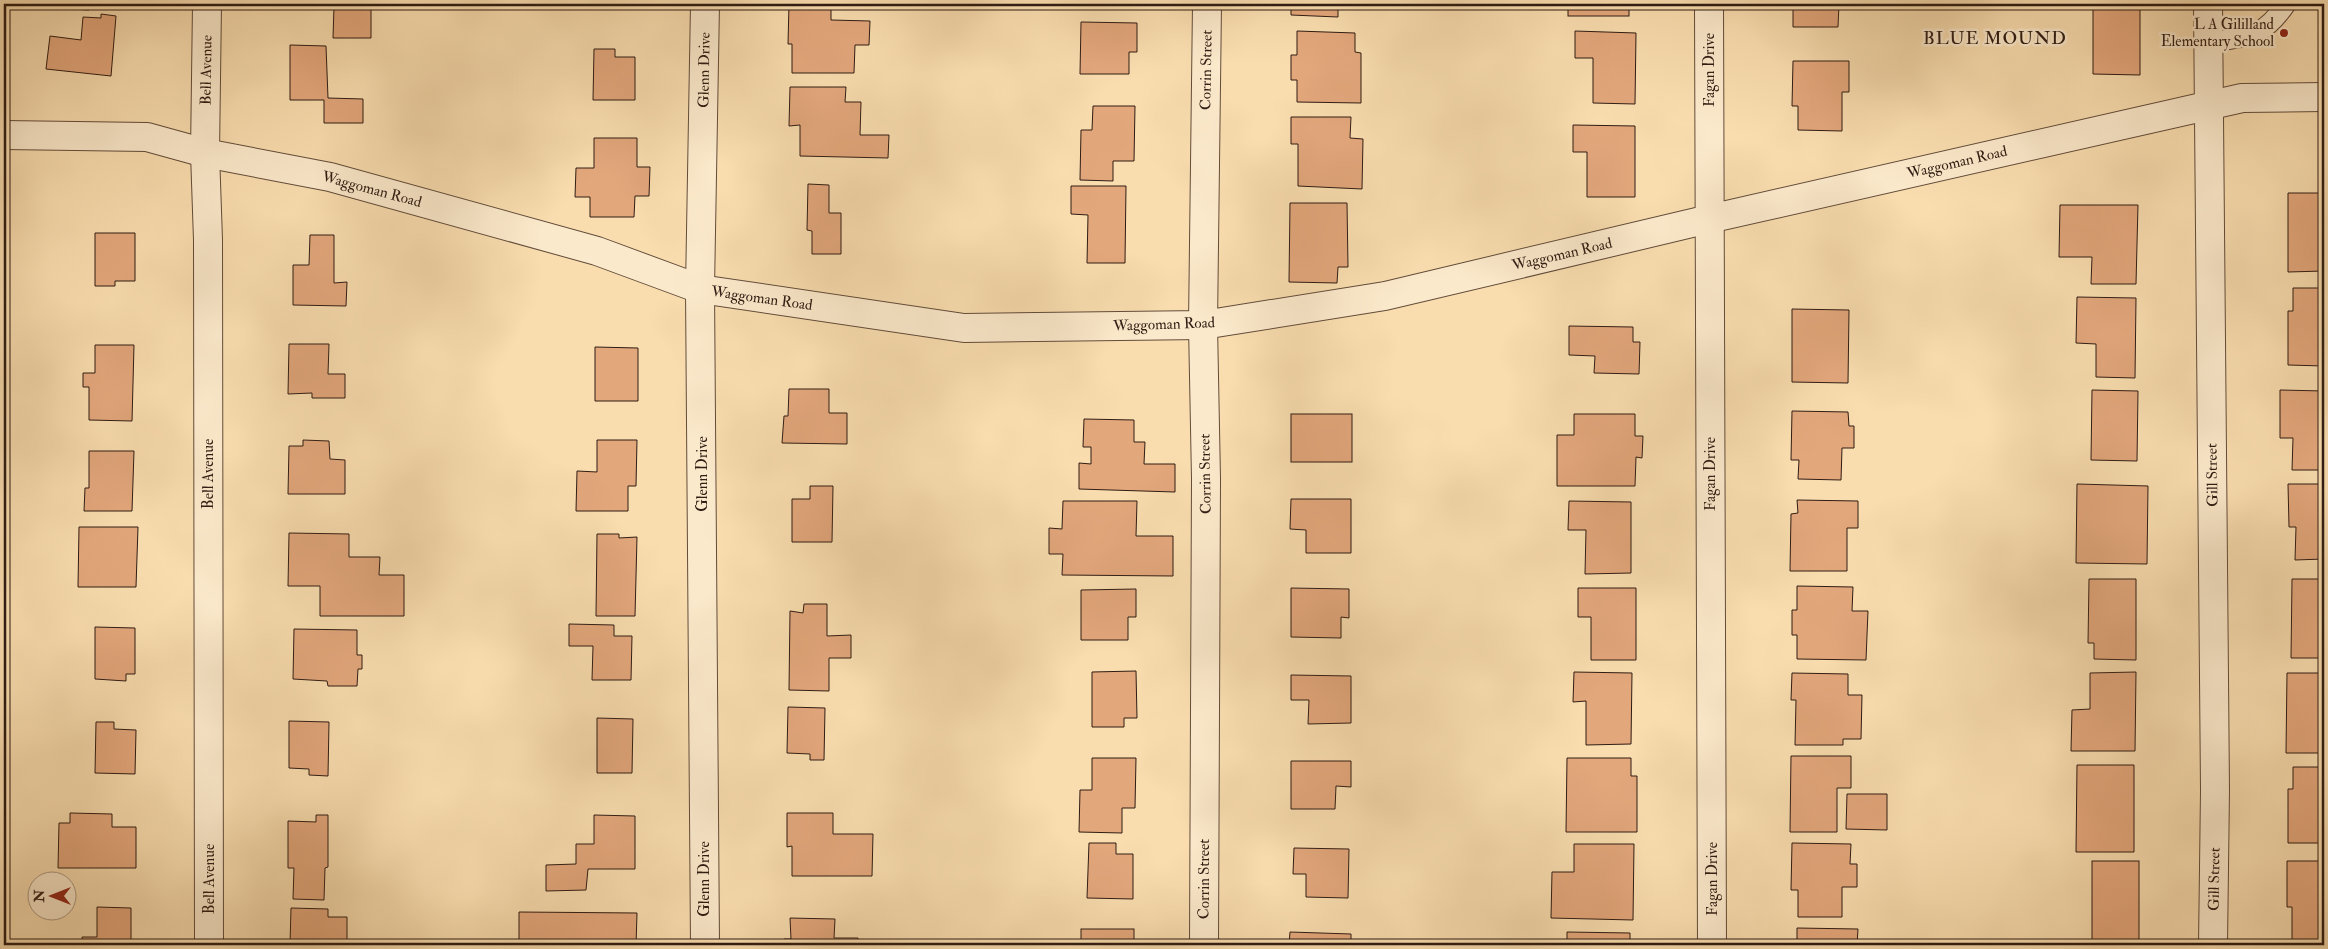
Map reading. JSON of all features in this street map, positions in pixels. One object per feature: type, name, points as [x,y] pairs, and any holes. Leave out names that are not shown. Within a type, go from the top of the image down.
[{"type":"street","name":"Bell Avenue","points":[[207,4],[205,153],[208,240],[209,945]]},
{"type":"street","name":"Glenn Drive","points":[[704,4],[700,289],[705,945]]},
{"type":"street","name":"Corrin Street","points":[[1204,945],[1206,479],[1203,325],[1207,4]]},
{"type":"street","name":"Fagan Drive","points":[[1709,4],[1708,219],[1712,945]]},
{"type":"street","name":"Gill Street","points":[[2208,4],[2215,780],[2213,945]]},
{"type":"street","name":"Waggoman Road","points":[[4,136],[147,137],[205,153],[340,180],[597,251],[700,289],[964,328],[1203,325],[1385,296],[1708,219],[2242,98],[2324,96]]},
{"type":"lane","points":[[2208,43],[2255,35],[2274,22],[2286,4]]},
{"type":"building","points":[[54,4],[89,4],[89,10],[53,8]]},
{"type":"building","points":[[289,4],[371,4],[371,38],[333,38],[334,6],[289,6]]},
{"type":"building","points":[[581,4],[637,4],[637,8],[581,8]]},
{"type":"building","points":[[789,4],[831,4],[831,20],[870,21],[869,45],[855,45],[854,73],[792,73],[792,44],[788,44]]},
{"type":"building","points":[[1004,4],[1043,4],[1043,7]]},
{"type":"building","points":[[1291,4],[1338,4],[1338,17],[1291,15]]},
{"type":"building","points":[[1568,4],[1629,4],[1629,16],[1568,16]]},
{"type":"building","points":[[1793,4],[1839,4],[1838,27],[1793,27]]},
{"type":"building","points":[[2093,4],[2140,4],[2140,75],[2093,74]]},
{"type":"building","points":[[101,14],[116,16],[111,76],[46,69],[50,36],[81,40],[83,17],[101,18]]},
{"type":"building","points":[[1081,22],[1137,23],[1137,52],[1129,52],[1129,74],[1080,74]]},
{"type":"building","points":[[1297,31],[1355,33],[1355,52],[1361,53],[1361,103],[1297,102],[1297,80],[1291,80],[1291,55],[1297,55]]},
{"type":"building","points":[[1575,31],[1636,33],[1635,104],[1593,103],[1593,58],[1575,58]]},
{"type":"building","points":[[290,45],[326,46],[328,98],[363,99],[363,123],[324,123],[324,100],[290,100]]},
{"type":"building","points":[[594,49],[615,49],[615,57],[635,57],[635,100],[593,100]]},
{"type":"building","points":[[1793,61],[1849,61],[1849,92],[1842,92],[1842,131],[1798,130],[1798,106],[1792,106]]},
{"type":"building","points":[[790,87],[846,87],[845,102],[861,102],[860,135],[889,135],[888,158],[800,156],[800,125],[789,126]]},
{"type":"building","points":[[1093,106],[1135,106],[1134,161],[1113,161],[1113,181],[1080,180],[1081,130],[1092,130]]},
{"type":"building","points":[[1291,117],[1351,117],[1350,138],[1363,139],[1362,189],[1298,186],[1298,144],[1291,144]]},
{"type":"building","points":[[1573,125],[1635,126],[1635,197],[1587,197],[1587,152],[1573,152]]},
{"type":"building","points":[[594,138],[637,138],[637,167],[650,167],[649,196],[635,196],[634,217],[590,217],[590,197],[575,197],[576,168],[594,168]]},
{"type":"building","points":[[808,184],[829,185],[829,213],[841,213],[841,254],[812,254],[812,231],[807,230]]},
{"type":"building","points":[[1071,186],[1126,186],[1125,263],[1087,263],[1088,215],[1071,214]]},
{"type":"building","points":[[2288,193],[2324,193],[2324,271],[2288,272]]},
{"type":"building","points":[[1290,203],[1347,203],[1348,267],[1338,267],[1337,283],[1289,282]]},
{"type":"building","points":[[2060,205],[2138,205],[2136,284],[2091,284],[2092,257],[2059,257]]},
{"type":"building","points":[[95,233],[135,233],[135,281],[115,281],[115,286],[95,286]]},
{"type":"building","points":[[310,235],[334,235],[334,283],[347,282],[346,306],[293,305],[293,265],[309,265]]},
{"type":"building","points":[[2293,288],[2324,288],[2324,366],[2288,365],[2288,311],[2293,311]]},
{"type":"building","points":[[2077,297],[2136,298],[2135,378],[2096,377],[2096,344],[2076,343]]},
{"type":"building","points":[[1792,309],[1849,310],[1848,383],[1792,382]]},
{"type":"building","points":[[1569,326],[1633,327],[1633,342],[1640,342],[1639,374],[1594,373],[1595,356],[1569,355]]},
{"type":"building","points":[[289,344],[329,344],[328,374],[345,374],[345,398],[312,398],[312,393],[288,394]]},
{"type":"building","points":[[95,345],[134,345],[132,421],[89,420],[89,387],[83,387],[83,373],[95,373]]},
{"type":"building","points":[[595,347],[638,348],[638,401],[595,401]]},
{"type":"building","points":[[789,389],[829,389],[829,413],[847,413],[847,444],[782,443],[784,416],[788,416]]},
{"type":"building","points":[[2092,390],[2138,391],[2137,461],[2091,460]]},
{"type":"building","points":[[2280,390],[2324,391],[2324,470],[2292,470],[2293,438],[2280,438]]},
{"type":"building","points":[[1792,411],[1848,412],[1849,426],[1854,426],[1854,448],[1842,448],[1841,480],[1798,479],[1799,460],[1791,460]]},
{"type":"building","points":[[1291,414],[1352,414],[1352,462],[1291,462]]},
{"type":"building","points":[[1574,414],[1635,414],[1635,436],[1643,436],[1642,458],[1636,457],[1635,486],[1557,486],[1557,435],[1574,435]]},
{"type":"building","points":[[1084,419],[1134,420],[1134,442],[1145,442],[1144,464],[1175,464],[1175,492],[1079,489],[1079,463],[1091,464],[1091,447],[1083,447]]},
{"type":"building","points":[[303,440],[329,441],[330,459],[345,460],[345,494],[288,494],[289,446],[303,446]]},
{"type":"building","points":[[597,440],[637,440],[636,486],[628,486],[628,511],[576,511],[577,471],[597,472]]},
{"type":"building","points":[[89,451],[134,451],[132,511],[84,511],[85,488],[89,488]]},
{"type":"building","points":[[2077,484],[2148,486],[2147,564],[2076,563]]},
{"type":"building","points":[[2288,484],[2324,484],[2324,559],[2295,560],[2296,527],[2289,527]]},
{"type":"building","points":[[810,486],[833,486],[832,542],[792,542],[792,499],[810,499]]},
{"type":"building","points":[[1291,499],[1351,499],[1351,553],[1306,553],[1306,530],[1290,529]]},
{"type":"building","points":[[1797,500],[1858,501],[1858,528],[1847,528],[1847,571],[1790,571],[1791,514],[1798,513]]},
{"type":"building","points":[[1063,501],[1137,501],[1136,536],[1173,536],[1173,576],[1062,575],[1063,554],[1049,554],[1049,528],[1062,529]]},
{"type":"building","points":[[1569,501],[1631,502],[1631,573],[1585,574],[1586,530],[1568,530]]},
{"type":"building","points":[[79,527],[138,527],[136,587],[78,587]]},
{"type":"building","points":[[289,533],[349,534],[349,557],[380,557],[379,575],[404,575],[404,616],[320,616],[320,586],[288,586]]},
{"type":"building","points":[[597,534],[619,534],[619,538],[637,537],[635,616],[596,616]]},
{"type":"building","points":[[2089,579],[2136,579],[2136,660],[2094,659],[2094,643],[2088,643]]},
{"type":"building","points":[[2292,579],[2324,579],[2323,658],[2291,658]]},
{"type":"building","points":[[1797,586],[1853,587],[1852,611],[1868,611],[1866,660],[1797,659],[1797,635],[1792,635],[1792,610],[1797,610]]},
{"type":"building","points":[[1291,588],[1349,589],[1349,618],[1341,617],[1341,638],[1291,637]]},
{"type":"building","points":[[1578,588],[1636,588],[1636,660],[1591,660],[1591,617],[1578,617]]},
{"type":"building","points":[[1136,589],[1136,617],[1128,617],[1128,640],[1081,640],[1081,590]]},
{"type":"building","points":[[804,604],[827,604],[827,636],[851,635],[851,658],[829,658],[829,691],[789,690],[790,611],[803,613]]},
{"type":"building","points":[[569,624],[614,625],[614,636],[632,636],[631,680],[592,680],[593,646],[569,646]]},
{"type":"building","points":[[95,627],[135,628],[135,674],[126,674],[126,681],[95,679]]},
{"type":"building","points":[[294,629],[357,630],[357,655],[362,655],[362,669],[358,669],[357,686],[328,686],[327,681],[293,679]]},
{"type":"building","points":[[1136,671],[1137,718],[1124,718],[1124,727],[1092,727],[1092,672]]},
{"type":"building","points":[[1574,672],[1632,673],[1631,744],[1586,745],[1586,701],[1573,702]]},
{"type":"building","points":[[2136,672],[2135,751],[2071,751],[2072,710],[2090,709],[2090,673]]},
{"type":"building","points":[[1792,673],[1848,674],[1848,695],[1862,695],[1861,739],[1843,739],[1843,745],[1795,745],[1796,700],[1791,700]]},
{"type":"building","points":[[2287,673],[2324,673],[2324,753],[2286,753]]},
{"type":"building","points":[[1291,675],[1351,676],[1351,723],[1308,724],[1309,700],[1291,700]]},
{"type":"building","points":[[788,707],[825,708],[824,760],[810,760],[810,754],[787,753]]},
{"type":"building","points":[[597,718],[633,719],[632,773],[597,773]]},
{"type":"building","points":[[289,721],[329,722],[328,776],[309,775],[309,769],[289,768]]},
{"type":"building","points":[[96,722],[114,722],[114,729],[136,730],[135,774],[95,773]]},
{"type":"building","points":[[1791,756],[1851,756],[1851,788],[1837,788],[1837,832],[1790,832]]},
{"type":"building","points":[[1092,758],[1136,758],[1135,808],[1122,808],[1122,833],[1079,832],[1080,790],[1092,790]]},
{"type":"building","points":[[1567,758],[1631,758],[1631,776],[1637,776],[1637,832],[1566,832]]},
{"type":"building","points":[[1291,761],[1351,761],[1351,787],[1336,786],[1335,809],[1291,809]]},
{"type":"building","points":[[2077,765],[2134,765],[2134,852],[2076,852]]},
{"type":"building","points":[[2293,767],[2324,767],[2324,843],[2288,843],[2288,789],[2293,789]]},
{"type":"building","points":[[1847,794],[1887,794],[1887,830],[1846,829]]},
{"type":"building","points":[[70,813],[112,814],[112,827],[136,827],[136,868],[58,868],[59,823],[70,823]]},
{"type":"building","points":[[787,813],[833,813],[833,834],[873,834],[872,876],[792,876],[792,846],[787,847]]},
{"type":"building","points":[[316,815],[328,815],[328,867],[325,868],[324,900],[293,899],[294,868],[288,868],[288,821],[316,822]]},
{"type":"building","points":[[594,815],[635,816],[635,869],[588,869],[586,890],[546,891],[546,865],[576,864],[576,844],[594,844]]},
{"type":"building","points":[[1089,843],[1116,843],[1116,854],[1133,854],[1133,899],[1087,898]]},
{"type":"building","points":[[1792,843],[1851,844],[1850,864],[1857,864],[1857,887],[1842,887],[1842,917],[1798,917],[1798,890],[1791,890]]},
{"type":"building","points":[[1574,844],[1634,844],[1633,920],[1551,918],[1552,872],[1574,872]]},
{"type":"building","points":[[1294,848],[1349,849],[1348,898],[1306,897],[1306,874],[1293,874]]},
{"type":"building","points":[[2092,861],[2139,861],[2139,942],[2092,942]]},
{"type":"building","points":[[2287,861],[2324,861],[2324,941],[2292,940],[2292,907],[2287,907]]},
{"type":"building","points":[[97,907],[131,908],[131,945],[82,945],[82,937],[97,937]]},
{"type":"building","points":[[291,908],[328,909],[328,917],[347,917],[347,945],[290,945]]},
{"type":"building","points":[[519,912],[637,913],[636,945],[519,945]]},
{"type":"building","points":[[790,918],[835,919],[834,938],[858,938],[858,945],[784,945],[784,939],[791,939]]},
{"type":"building","points":[[1797,928],[1858,929],[1857,945],[1793,945],[1797,944]]},
{"type":"building","points":[[1081,929],[1134,929],[1134,945],[1081,945]]},
{"type":"building","points":[[1290,932],[1351,934],[1351,945],[1289,945]]},
{"type":"building","points":[[1567,932],[1630,933],[1630,945],[1567,945]]},
{"type":"place","name":"L A Gililland Elementary School","points":[[2284,33]]},
{"type":"district","name":"BLUE MOUND","points":[[1995,38]]}]
